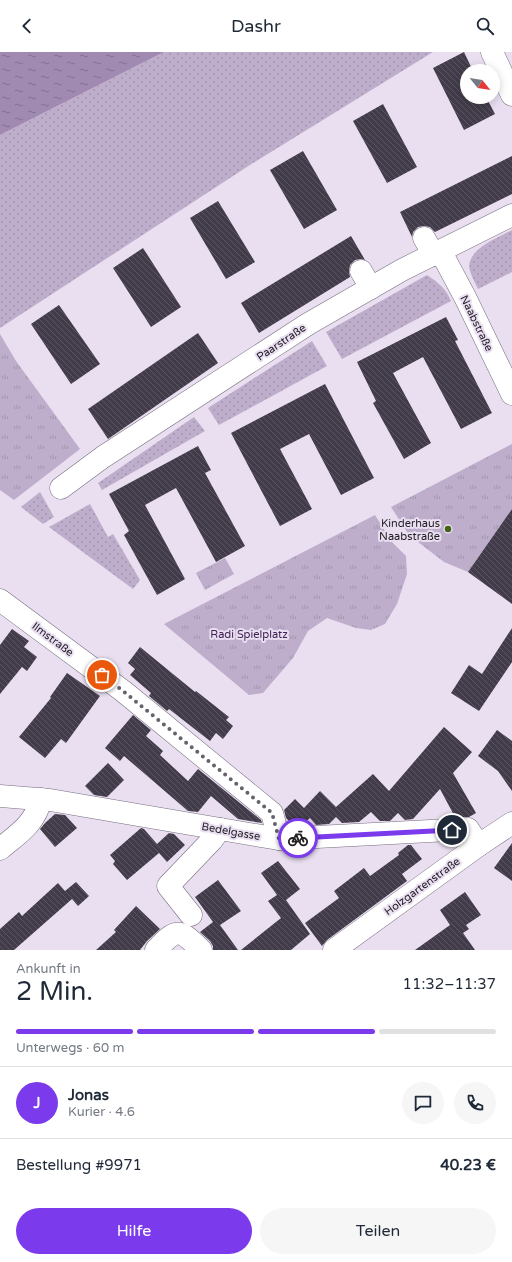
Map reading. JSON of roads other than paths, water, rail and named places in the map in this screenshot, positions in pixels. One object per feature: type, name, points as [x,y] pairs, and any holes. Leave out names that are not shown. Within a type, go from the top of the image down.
[{"type":"street","points":[[499,54],[512,95]]},
{"type":"street","name":"Paarstraße","points":[[61,488],[215,375],[308,324],[366,279],[402,270],[433,248],[512,215]]},
{"type":"street","name":"Naabstraße","points":[[433,248],[465,297],[512,394]]},
{"type":"street","name":"Ilmstraße","points":[[0,600],[123,691],[272,813],[279,839]]},
{"type":"street","name":"Bedelgasse","points":[[0,796],[41,799],[279,839],[468,829],[479,845]]},
{"type":"street","points":[[0,849],[29,824],[39,810],[41,799]]},
{"type":"street","name":"Holzgartenstraße","points":[[334,950],[479,845],[512,823]]},
{"type":"street","points":[[191,914],[168,886],[212,840],[220,829]]},
{"type":"street","points":[[156,950],[172,934],[178,933],[185,935],[201,950]]},
{"type":"water","points":[[0,52],[164,52],[0,135]]},
{"type":"place","name":"Kinderhaus Naabstraße","points":[[448,529]]},
{"type":"park label","name":"Radi Spielplatz","points":[[249,634]]}]
